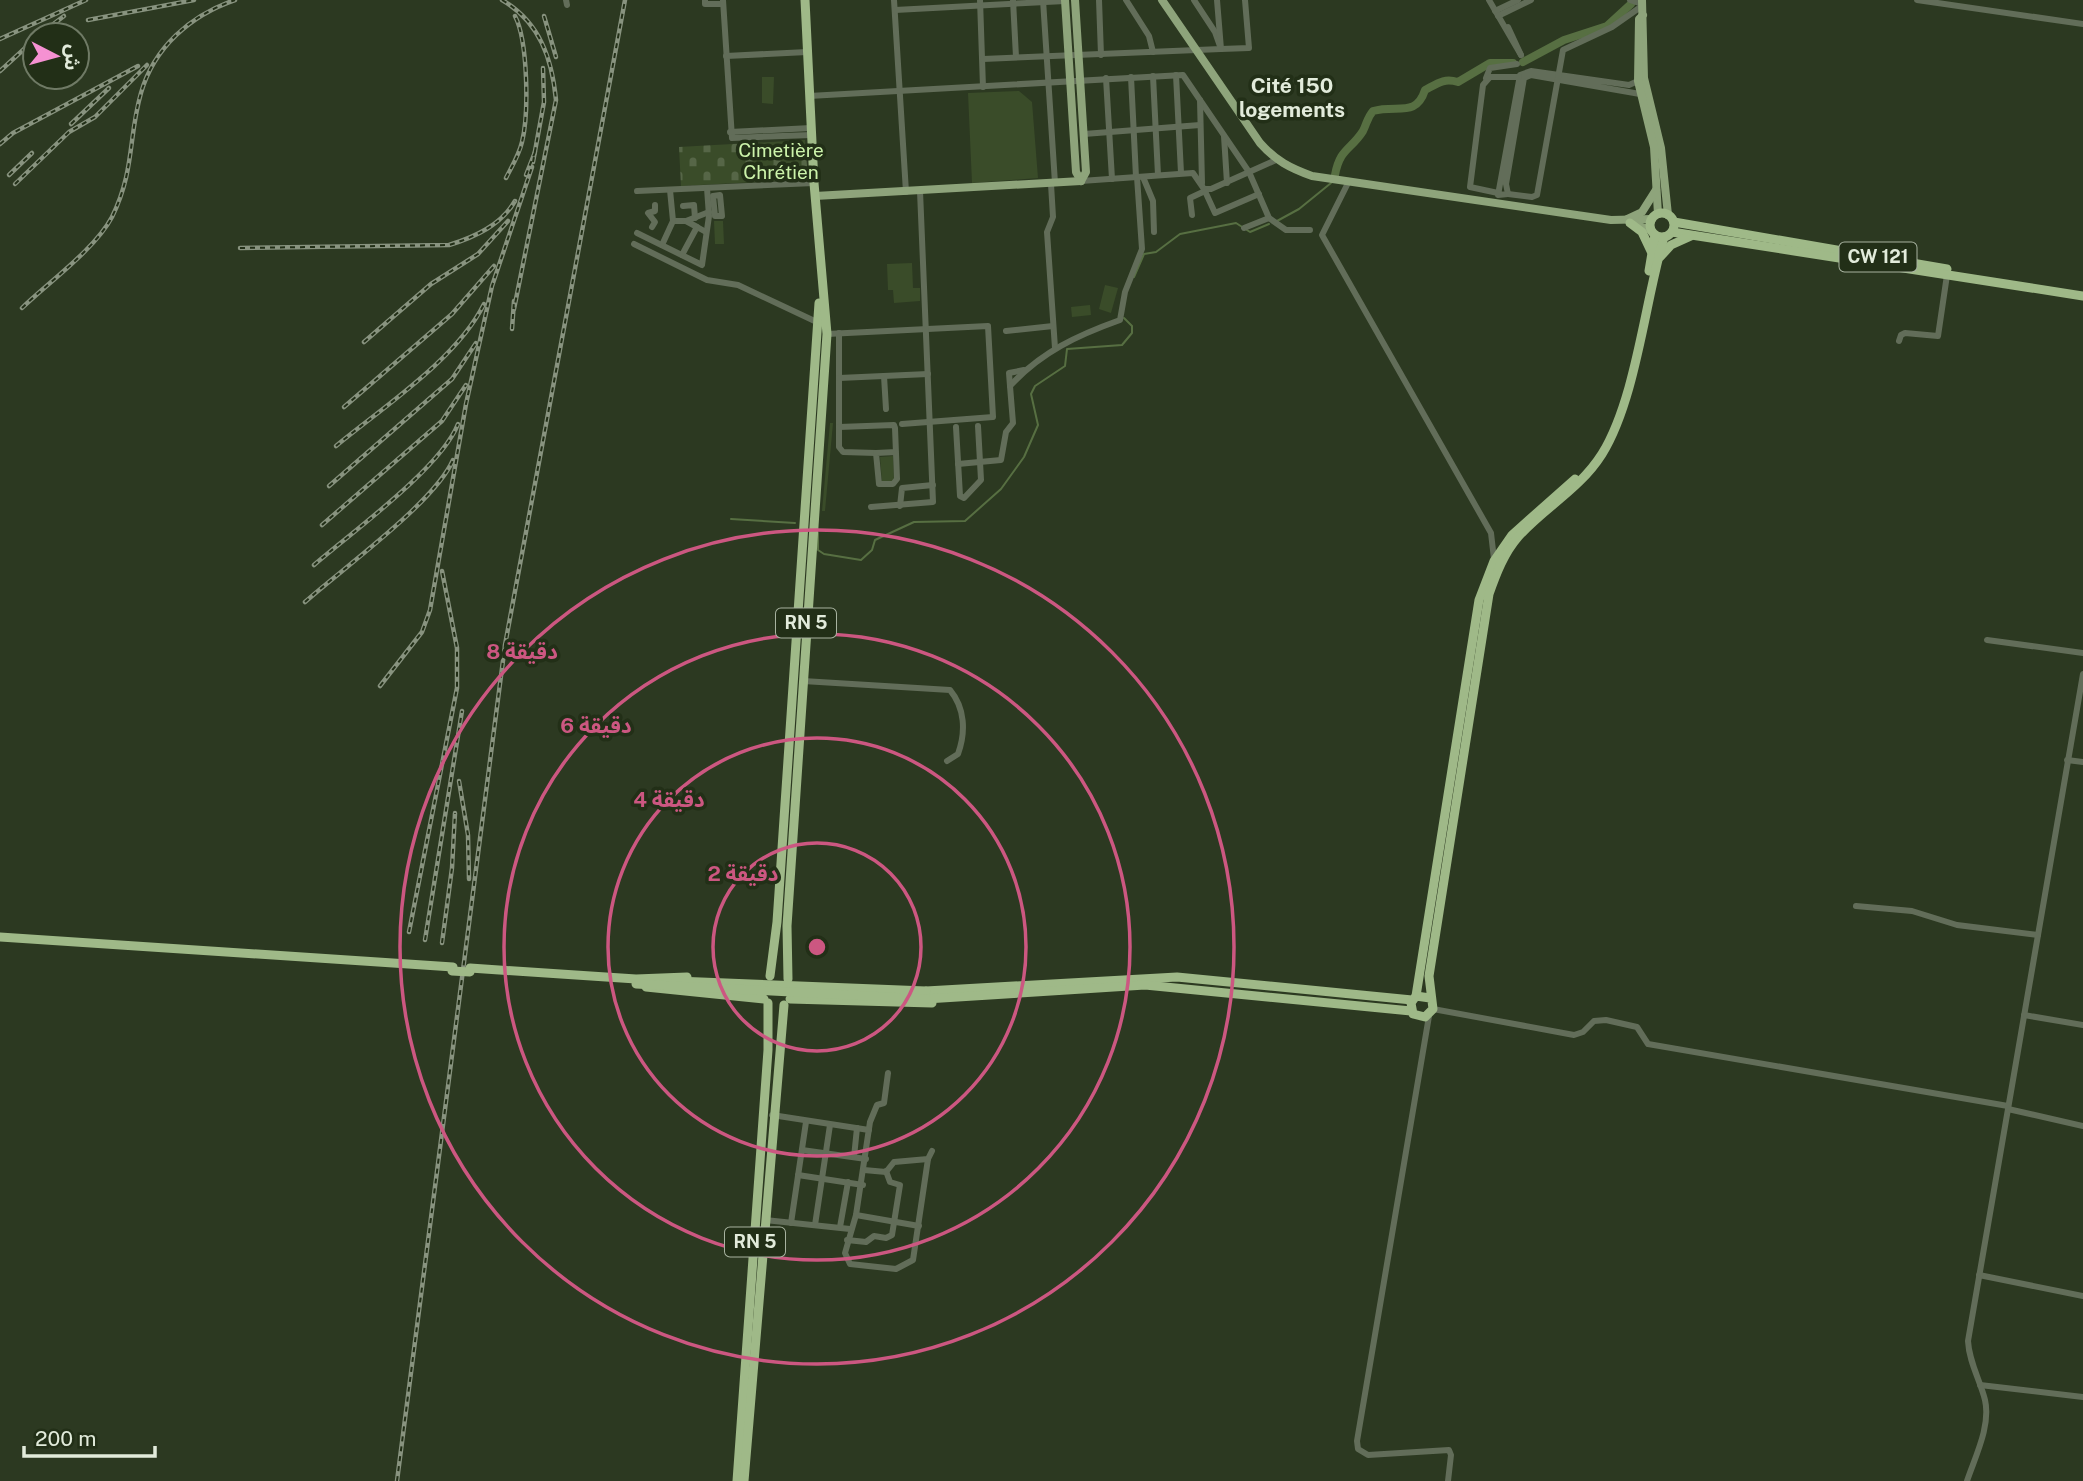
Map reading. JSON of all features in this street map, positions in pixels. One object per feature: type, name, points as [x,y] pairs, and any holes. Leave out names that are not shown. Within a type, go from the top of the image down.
[{"type":"highway","name":"RN 5","points":[[768,978],[777,922],[824,327],[805,0]]},
{"type":"highway","points":[[1414,1013],[1414,998],[1479,600],[1494,561],[1518,527],[1570,484],[1598,451],[1619,398],[1661,234],[1670,214]]},
{"type":"highway","points":[[1661,234],[1655,217],[1670,214],[1685,224]]},
{"type":"highway","name":"CW 121","points":[[1670,214],[1685,224],[2083,294]]},
{"type":"highway","points":[[0,943],[636,982],[926,995],[1157,986],[1414,1013],[1431,1012],[1431,962],[1489,594],[1502,563],[1517,539],[1571,492],[1603,453],[1626,395],[1655,258],[1648,239],[1628,222]]},
{"type":"highway","points":[[1661,234],[1697,234],[1947,275],[2083,294]]},
{"type":"highway","points":[[1655,258],[1671,245],[1697,234]]},
{"type":"highway","name":"RN 5","points":[[789,980],[786,940],[820,376]]},
{"type":"highway","points":[[0,937],[453,969]]},
{"type":"highway","points":[[636,982],[662,976],[768,978],[779,975],[789,980],[970,994],[1096,980],[1177,977],[1430,998]]},
{"type":"highway","points":[[766,1001],[762,987],[768,978]]},
{"type":"highway","points":[[787,1002],[793,991],[789,980]]},
{"type":"highway","points":[[636,982],[661,991],[787,1002],[958,1002],[970,994]]},
{"type":"highway","name":"RN 5","points":[[737,1481],[765,1088],[766,1001]]},
{"type":"highway","name":"RN 5","points":[[744,1481],[772,1115],[787,1002]]},
{"type":"main road","points":[[1075,0],[1086,172],[1080,181]]},
{"type":"main road","points":[[1162,0],[1224,94],[1276,160],[1312,176],[1628,222],[1661,234]]},
{"type":"main road","points":[[1065,1],[1076,172],[1080,181]]},
{"type":"main road","points":[[1628,222],[1655,217],[1658,184],[1651,131],[1638,81],[1639,19],[1642,6]]},
{"type":"main road","points":[[1642,6],[1644,78],[1661,148],[1670,214]]},
{"type":"main road","points":[[815,196],[1080,181]]},
{"type":"main road","points":[[1611,220],[1622,220],[1642,212],[1656,194],[1658,184]]},
{"type":"street","points":[[705,0],[705,4],[723,2],[731,135],[811,132]]},
{"type":"street","points":[[894,0],[906,192]]},
{"type":"street","points":[[1098,0],[1101,55]]},
{"type":"street","points":[[1126,0],[1149,36],[1153,52]]},
{"type":"street","points":[[1194,0],[1215,32],[1221,49]]},
{"type":"street","points":[[1217,0],[1221,49]]},
{"type":"street","points":[[982,58],[1249,48],[1245,0]]},
{"type":"street","points":[[1492,0],[1521,55],[1498,13]]},
{"type":"street","points":[[1498,13],[1518,0]]},
{"type":"street","points":[[1498,13],[1531,0]]},
{"type":"street","points":[[1517,64],[1489,68],[1470,187],[1505,197],[1508,194],[1532,197],[1537,195],[1560,55],[1566,48],[1612,27],[1642,6],[1630,0]]},
{"type":"street","points":[[1917,0],[2083,24]]},
{"type":"street","points":[[1043,1],[1053,183],[1053,217],[1047,232],[1055,348]]},
{"type":"street","points":[[895,10],[931,4],[1065,1]]},
{"type":"street","points":[[1014,2],[1016,57]]},
{"type":"street","points":[[980,3],[983,87]]},
{"type":"street","points":[[726,56],[807,52]]},
{"type":"street","points":[[1486,78],[1522,76],[1531,71],[1640,94]]},
{"type":"street","points":[[1153,75],[1158,175]]},
{"type":"street","points":[[1176,75],[1181,173]]},
{"type":"street","points":[[809,96],[1183,75],[1249,172],[1272,221],[1286,230],[1310,230]]},
{"type":"street","points":[[1498,193],[1522,76]]},
{"type":"street","points":[[1508,194],[1506,184],[1522,76]]},
{"type":"street","points":[[958,464],[1001,460],[1006,432],[1013,423],[1009,373],[1024,370],[1055,348],[1092,328],[1121,319],[1125,292],[1142,248],[1131,77]]},
{"type":"street","points":[[1557,77],[1629,85],[1638,81]]},
{"type":"street","points":[[1106,78],[1112,179]]},
{"type":"street","points":[[1200,100],[1204,188]]},
{"type":"street","points":[[1084,134],[1200,125]]},
{"type":"street","points":[[1224,136],[1227,183]]},
{"type":"street","points":[[1192,215],[1189,198],[1204,188],[1227,183],[1276,160]]},
{"type":"street","points":[[1080,181],[1193,173],[1204,188],[1215,213],[1259,194]]},
{"type":"street","points":[[1138,177],[1153,201],[1154,232]]},
{"type":"street","points":[[1349,181],[1322,235],[1491,534],[1494,561]]},
{"type":"street","points":[[637,191],[814,183]]},
{"type":"street","points":[[637,233],[702,265],[706,232],[713,208],[707,188]]},
{"type":"street","points":[[662,245],[673,221],[670,190]]},
{"type":"street","points":[[871,508],[932,504],[931,422],[920,191]]},
{"type":"street","points":[[683,206],[694,205],[695,218]]},
{"type":"street","points":[[673,221],[686,221],[713,208]]},
{"type":"street","points":[[652,227],[655,222],[654,211],[672,212]]},
{"type":"street","points":[[686,221],[706,232]]},
{"type":"street","points":[[1244,228],[1272,221]]},
{"type":"street","points":[[682,255],[697,227]]},
{"type":"street","points":[[679,237],[689,241]]},
{"type":"street","points":[[634,244],[707,280],[738,285],[839,333],[988,326],[994,416],[902,424]]},
{"type":"street","points":[[1899,341],[1905,333],[1938,336],[1947,275]]},
{"type":"street","points":[[1006,331],[1053,326]]},
{"type":"street","points":[[839,333],[839,447],[842,452],[896,452]]},
{"type":"street","points":[[839,378],[928,374]]},
{"type":"street","points":[[884,376],[886,409]]},
{"type":"street","points":[[839,427],[894,425],[896,482],[881,485],[878,482],[876,453]]},
{"type":"street","points":[[956,427],[960,496],[964,498],[980,483],[978,426]]},
{"type":"street","points":[[900,506],[902,488],[933,485]]},
{"type":"street","points":[[1987,640],[2083,653]]},
{"type":"street","points":[[1967,1481],[1986,1416],[1968,1341],[2083,674]]},
{"type":"street","points":[[803,681],[950,690],[961,707],[961,741],[958,754],[947,761]]},
{"type":"street","points":[[2067,760],[2083,762]]},
{"type":"street","points":[[1856,906],[1912,911],[1957,925],[2038,935]]},
{"type":"street","points":[[1448,1481],[1451,1455],[1449,1450],[1368,1455],[1358,1449],[1357,1441],[1422,1042],[1431,1012],[1574,1035],[1583,1032],[1597,1020],[1614,1022],[1637,1027],[1648,1044],[2008,1107],[2083,1126]]},
{"type":"street","points":[[1414,1013],[1422,1042]]},
{"type":"street","points":[[2024,1015],[2083,1024]]},
{"type":"street","points":[[888,1073],[885,1099],[875,1107],[869,1130],[863,1185],[847,1240],[845,1253],[850,1264],[896,1269],[914,1260],[932,1152]]},
{"type":"street","points":[[772,1115],[869,1130]]},
{"type":"street","points":[[791,1223],[806,1122]]},
{"type":"street","points":[[815,1225],[830,1125]]},
{"type":"street","points":[[854,1157],[857,1128]]},
{"type":"street","points":[[802,1150],[866,1159]]},
{"type":"street","points":[[886,1171],[894,1162],[929,1159]]},
{"type":"street","points":[[864,1170],[886,1171]]},
{"type":"street","points":[[847,1240],[866,1242],[874,1236],[891,1237],[896,1221],[900,1185],[890,1182],[886,1171]]},
{"type":"street","points":[[798,1175],[863,1185]]},
{"type":"street","points":[[840,1227],[848,1182]]},
{"type":"street","points":[[856,1215],[919,1226]]},
{"type":"street","points":[[765,1220],[850,1229]]},
{"type":"street","points":[[1979,1275],[2083,1296]]},
{"type":"street","points":[[1980,1385],[2083,1397]]},
{"type":"green space","points":[[762,77],[774,77],[773,104],[762,103]]},
{"type":"green space","points":[[1019,91],[1032,102],[1038,178],[972,183],[968,93]]},
{"type":"green space","name":"Cimetière Chrétien","points":[[805,140],[808,179],[681,186],[679,147]]},
{"type":"green space","points":[[714,221],[723,221],[724,244],[715,244]]},
{"type":"green space","points":[[912,263],[913,288],[920,288],[920,301],[894,303],[893,290],[888,290],[887,264]]},
{"type":"green space","points":[[1105,285],[1118,288],[1111,313],[1099,309]]},
{"type":"green space","points":[[1090,305],[1091,315],[1072,317],[1071,307]]},
{"type":"green space","points":[[830,423],[833,423],[825,511],[822,511]]},
{"type":"green space","points":[[893,456],[894,481],[882,482],[880,457]]},
{"type":"waterway","points":[[1523,62],[1564,40],[1607,26],[1631,4]]},
{"type":"waterway","points":[[1335,175],[1340,159],[1359,137],[1373,111],[1411,107],[1421,99],[1425,90],[1437,83],[1458,82],[1490,63],[1513,63]]},
{"type":"waterway","points":[[1277,221],[1299,209],[1331,183]]},
{"type":"waterway","points":[[1134,277],[1144,254],[1156,252],[1180,234],[1236,223],[1250,232],[1269,224]]},
{"type":"waterway","points":[[818,533],[818,550],[824,554],[861,560],[872,550],[875,540],[914,522],[965,521],[1001,489],[1024,457],[1038,425],[1031,394],[1035,386],[1065,366],[1067,349],[1122,345],[1132,333],[1132,326],[1124,318]]},
{"type":"waterway","points":[[731,519],[795,523]]},
{"type":"railway","points":[[0,39],[86,0]]},
{"type":"railway","points":[[88,20],[194,0]]},
{"type":"railway","points":[[22,308],[95,241],[112,217],[128,169],[141,93],[155,61],[176,35],[189,24],[235,0]]},
{"type":"railway","points":[[502,0],[535,30],[547,56],[556,100],[514,309]]},
{"type":"railway","points":[[397,1481],[505,645],[625,0]]},
{"type":"railway","points":[[57,21],[64,16]]},
{"type":"railway","points":[[506,178],[521,147],[526,114],[525,59],[515,16]]},
{"type":"railway","points":[[544,16],[556,57]]},
{"type":"railway","points":[[0,71],[21,52]]},
{"type":"railway","points":[[15,184],[69,132],[95,117],[147,65]]},
{"type":"railway","points":[[0,144],[13,133],[138,66]]},
{"type":"railway","points":[[533,162],[544,102],[543,68]]},
{"type":"railway","points":[[71,124],[109,88]]},
{"type":"railway","points":[[526,175],[535,152]]},
{"type":"railway","points":[[9,175],[32,153]]},
{"type":"railway","points":[[380,686],[422,632],[430,610],[466,404],[492,286],[532,167]]},
{"type":"railway","points":[[240,248],[449,245],[486,229],[502,217],[515,201]]},
{"type":"railway","points":[[364,342],[431,284],[478,254],[508,221]]},
{"type":"railway","points":[[344,407],[452,314],[494,266]]},
{"type":"railway","points":[[512,329],[514,301]]},
{"type":"railway","points":[[336,446],[438,363],[472,324],[484,304]]},
{"type":"railway","points":[[329,486],[452,379],[476,343]]},
{"type":"railway","points":[[322,525],[442,421],[466,385]]},
{"type":"railway","points":[[314,565],[415,479],[434,460],[458,424]]},
{"type":"railway","points":[[305,602],[408,515],[443,477],[453,460]]},
{"type":"railway","points":[[409,932],[457,688],[457,648],[442,571]]},
{"type":"railway","points":[[425,940],[462,711]]},
{"type":"railway","points":[[459,781],[468,835],[469,879]]},
{"type":"railway","points":[[442,943],[452,868],[455,813]]},
{"type":"district","name":"Cité 150 logements","points":[[1292,98]]}]
